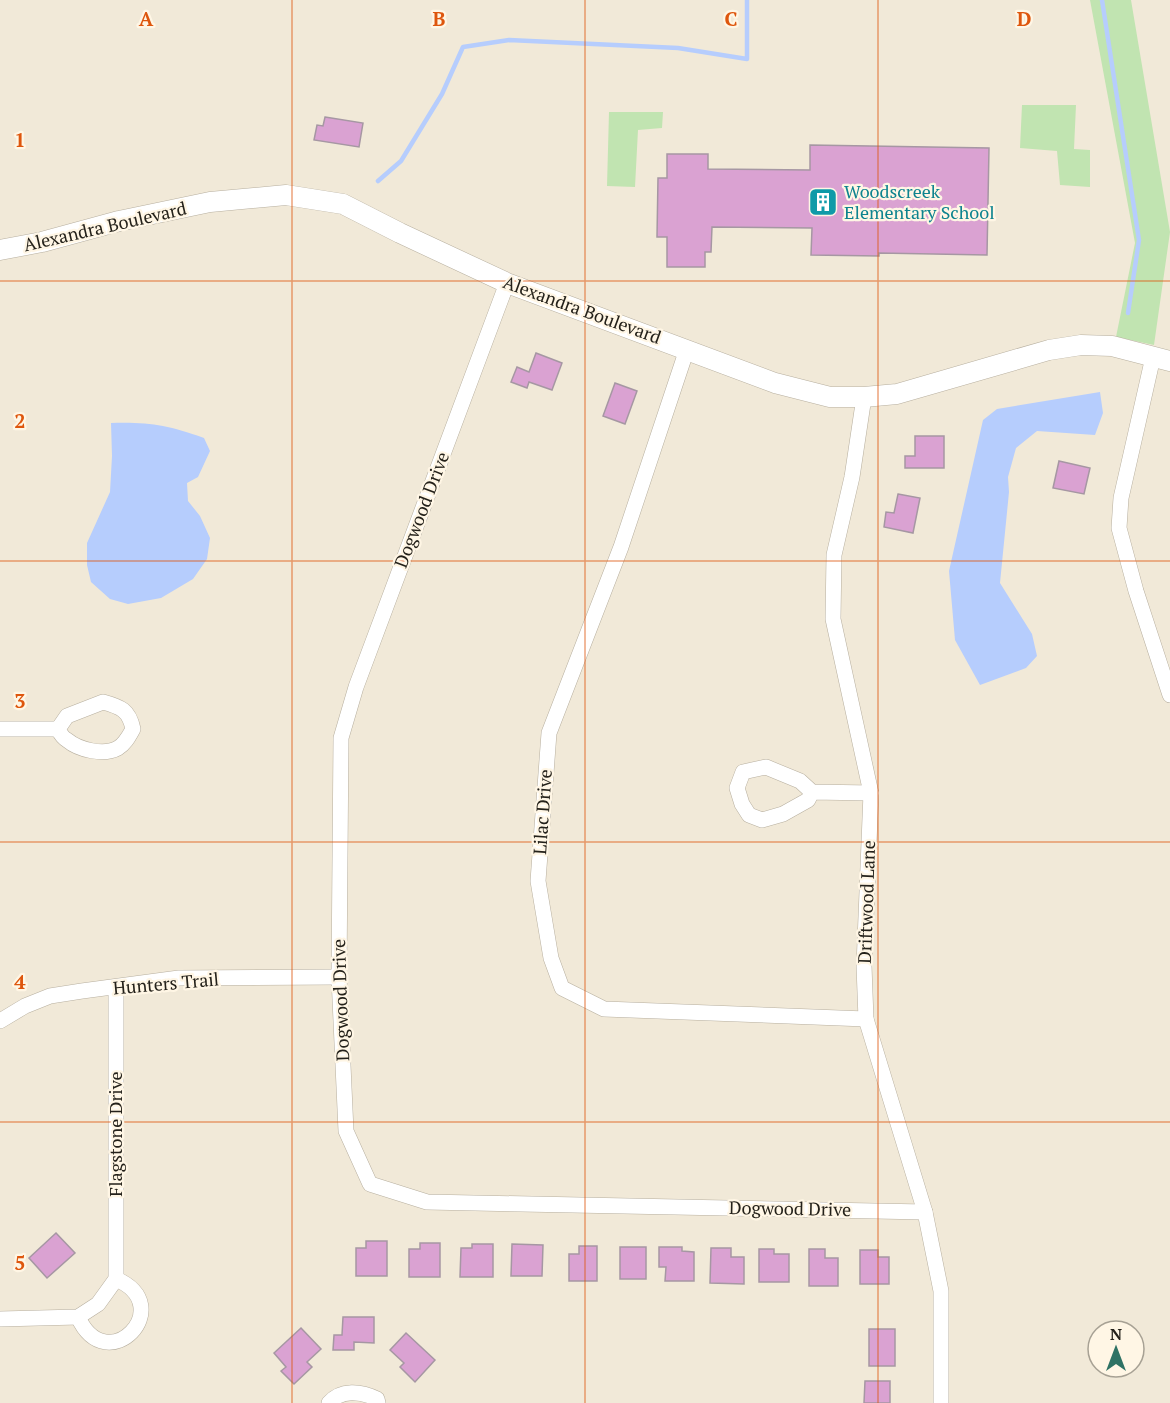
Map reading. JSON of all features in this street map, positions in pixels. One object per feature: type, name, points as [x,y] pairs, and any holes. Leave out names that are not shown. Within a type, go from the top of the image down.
[{"type":"street","name":"Alexandra Boulevard","points":[[0,250],[210,202],[286,195],[343,204],[507,283],[775,383],[830,397],[897,394],[1049,350],[1081,345],[1112,346],[1161,359]]},
{"type":"street","name":"Dogwood Drive","points":[[507,283],[356,687],[341,738],[339,977],[346,1131],[370,1184],[428,1202],[925,1212]]},
{"type":"street","name":"Lilac Drive","points":[[687,349],[621,547],[549,733],[538,881],[551,958],[562,988],[604,1009],[866,1019]]},
{"type":"street","points":[[1161,359],[1121,498],[1119,528],[1136,591],[1170,695]]},
{"type":"street","name":"Driftwood Lane","points":[[864,397],[852,477],[834,555],[833,619],[871,793],[864,966],[866,1019],[925,1212],[941,1291],[941,1403]]},
{"type":"street","points":[[102,702],[118,706],[130,716],[133,729],[126,741],[117,749],[99,752],[82,748],[65,740],[58,729],[67,716],[102,702]]},
{"type":"street","points":[[0,729],[58,729]]},
{"type":"street","points":[[812,792],[808,800],[783,814],[762,820],[749,814],[742,804],[737,788],[743,772],[766,766],[801,781],[812,792],[871,793]]},
{"type":"street","name":"Hunters Trail","points":[[0,1021],[25,1006],[51,996],[179,978],[339,977]]},
{"type":"street","name":"Flagstone Drive","points":[[116,988],[116,1280]]},
{"type":"street","points":[[0,1319],[78,1317],[98,1304],[116,1280],[128,1285],[137,1295],[141,1308],[140,1322],[132,1333],[121,1341],[107,1343],[94,1339],[84,1330],[78,1317]]},
{"type":"street","points":[[329,1403],[341,1394],[364,1393],[377,1399],[378,1403]]},
{"type":"green space","points":[[1090,0],[1131,0],[1170,232],[1154,345],[1116,337],[1135,243]]},
{"type":"green space","points":[[1022,105],[1076,105],[1074,149],[1090,150],[1090,187],[1060,185],[1057,151],[1020,148]]},
{"type":"green space","points":[[609,112],[663,112],[662,128],[638,130],[635,187],[607,186]]},
{"type":"water","points":[[1100,392],[1103,413],[1095,435],[1037,431],[1016,448],[1008,477],[1009,492],[1000,583],[1032,634],[1037,656],[1026,668],[980,685],[955,640],[949,571],[983,420],[997,409]]},
{"type":"water","points":[[111,423],[158,425],[179,430],[204,438],[210,451],[198,477],[187,483],[188,501],[200,516],[210,538],[207,559],[193,579],[161,598],[128,604],[110,599],[91,582],[87,565],[87,543],[110,492]]},
{"type":"building","points":[[325,117],[363,123],[359,147],[314,140],[317,125],[323,126]]},
{"type":"building","name":"Woodscreek Elementary School","points":[[810,145],[989,148],[987,255],[879,253],[879,256],[811,255],[812,228],[712,227],[711,252],[705,252],[705,267],[667,267],[667,237],[657,237],[658,178],[667,178],[667,154],[708,154],[708,169],[810,170]]},
{"type":"building","points":[[536,353],[562,363],[552,390],[529,382],[527,388],[511,382],[517,367],[529,372]]},
{"type":"building","points":[[615,383],[637,391],[625,424],[603,416]]},
{"type":"building","points":[[915,436],[944,436],[944,468],[905,468],[905,456],[915,456]]},
{"type":"building","points":[[1059,461],[1090,468],[1084,494],[1053,488]]},
{"type":"building","points":[[898,494],[920,498],[913,533],[884,527],[886,512],[894,513]]},
{"type":"building","points":[[56,1233],[75,1253],[47,1278],[29,1258]]},
{"type":"building","points":[[366,1241],[387,1241],[387,1276],[356,1276],[356,1248],[366,1248]]},
{"type":"building","points":[[420,1243],[440,1243],[440,1277],[409,1277],[409,1249],[420,1249]]},
{"type":"building","points":[[472,1244],[493,1244],[493,1277],[460,1277],[461,1248],[472,1248]]},
{"type":"building","points":[[512,1244],[543,1245],[542,1276],[511,1276]]},
{"type":"building","points":[[579,1246],[597,1246],[597,1281],[569,1281],[569,1254],[579,1254]]},
{"type":"building","points":[[620,1247],[646,1247],[646,1279],[620,1279]]},
{"type":"building","points":[[659,1247],[682,1247],[682,1251],[694,1252],[694,1281],[665,1281],[666,1267],[659,1267]]},
{"type":"building","points":[[711,1248],[731,1248],[731,1257],[744,1257],[744,1284],[710,1283]]},
{"type":"building","points":[[759,1249],[774,1249],[774,1254],[789,1254],[789,1282],[759,1282]]},
{"type":"building","points":[[809,1249],[825,1249],[825,1258],[838,1258],[838,1286],[809,1286]]},
{"type":"building","points":[[860,1250],[878,1250],[878,1257],[889,1257],[889,1284],[860,1284]]},
{"type":"building","points":[[343,1317],[374,1317],[374,1343],[354,1342],[354,1350],[333,1350],[334,1335],[342,1335]]},
{"type":"building","points":[[301,1328],[321,1349],[307,1362],[312,1367],[294,1384],[281,1371],[286,1367],[274,1353]]},
{"type":"building","points":[[869,1329],[895,1329],[895,1366],[869,1366]]},
{"type":"building","points":[[406,1333],[435,1360],[415,1382],[400,1367],[404,1363],[390,1350]]},
{"type":"building","points":[[865,1381],[890,1381],[890,1403],[864,1403]]},
{"type":"waterway","points":[[378,181],[401,161],[442,94],[463,47],[509,40],[678,48],[747,59],[747,0]]},
{"type":"waterway","points":[[1102,0],[1139,240],[1128,313]]},
{"type":"place","name":"Woodscreek Elementary School","points":[[823,202]]}]
